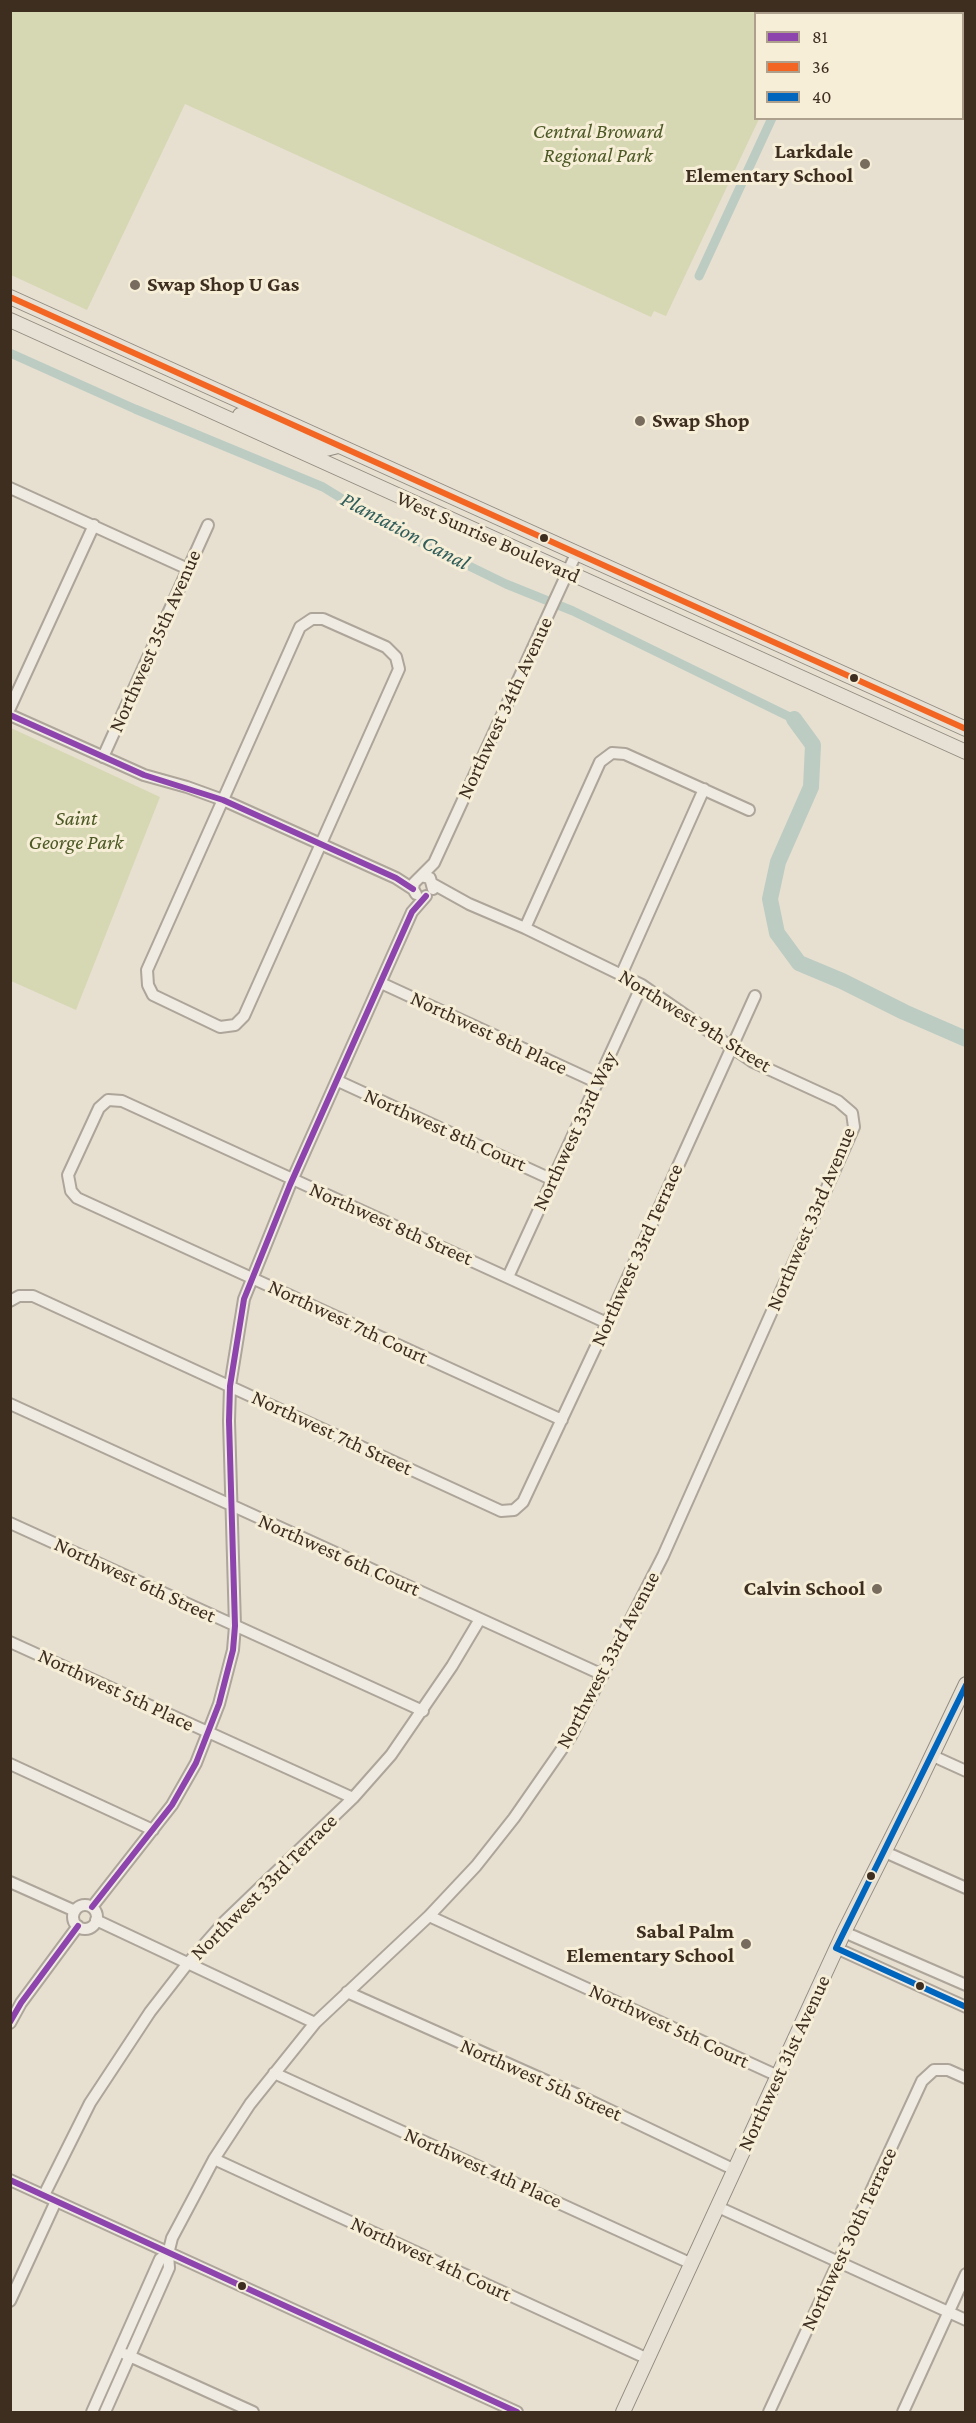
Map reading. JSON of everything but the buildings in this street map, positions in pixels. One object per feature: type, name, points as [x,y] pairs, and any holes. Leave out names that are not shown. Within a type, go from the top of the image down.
[{"type":"main road","name":"West Sunrise Boulevard","points":[[10,297],[966,729]]},
{"type":"main road","name":"West Sunrise Boulevard","points":[[10,320],[966,752]]},
{"type":"main road","points":[[189,401],[203,399],[322,450],[338,446]]},
{"type":"main road","name":"Northwest 31st Avenue","points":[[623,2412],[836,1948],[933,1756],[966,1684]]},
{"type":"street","points":[[10,488],[188,569]]},
{"type":"street","points":[[10,708],[94,525]]},
{"type":"street","name":"Northwest 35th Avenue","points":[[103,757],[208,525]]},
{"type":"street","name":"Northwest 34th Avenue","points":[[433,882],[434,863],[576,554]]},
{"type":"street","points":[[312,619],[323,619],[386,647],[396,657],[399,669],[321,844],[244,1016],[235,1025],[220,1027],[153,995],[148,985],[147,970],[300,627],[312,619]]},
{"type":"street","points":[[10,715],[144,775],[223,800],[408,883],[419,896],[428,896]]},
{"type":"street","points":[[525,928],[600,762],[612,753],[625,754],[749,810]]},
{"type":"street","points":[[622,974],[704,789]]},
{"type":"street","name":"Northwest 34th Avenue","points":[[419,877],[434,863]]},
{"type":"street","points":[[388,875],[427,877],[433,882],[433,890],[412,912]]},
{"type":"street","points":[[92,1907],[153,1830],[184,1784],[209,1733],[226,1682],[236,1626],[231,1506],[230,1386],[244,1299],[293,1179],[412,912],[414,883],[419,877]]},
{"type":"street","name":"Northwest 9th Street","points":[[433,882],[470,904]]},
{"type":"street","name":"Northwest 9th Street","points":[[428,896],[444,896],[470,904],[622,974],[642,985],[753,1062],[838,1101],[852,1113]]},
{"type":"street","name":"Northwest 8th Place","points":[[381,983],[598,1083]]},
{"type":"street","name":"Northwest 33rd Way","points":[[508,1276],[642,985]]},
{"type":"street","name":"Northwest 33rd Terrace","points":[[514,1510],[523,1502],[608,1323],[730,1047],[755,996]]},
{"type":"street","name":"Northwest 8th Court","points":[[338,1082],[553,1180]]},
{"type":"street","name":"Northwest 8th Street","points":[[71,1191],[68,1174],[99,1108],[108,1100],[122,1101],[608,1323]]},
{"type":"street","name":"Northwest 33rd Avenue","points":[[92,2412],[125,2354],[168,2268],[168,2254],[172,2238],[214,2159],[274,2073],[315,2023],[429,1916],[476,1866],[514,1818],[571,1736],[663,1556],[850,1137],[854,1126],[852,1113]]},
{"type":"street","name":"Northwest 7th Court","points":[[71,1191],[77,1198],[562,1420]]},
{"type":"street","name":"Northwest 7th Street","points":[[15,1299],[33,1296],[501,1511],[514,1510]]},
{"type":"street","name":"Northwest 6th Court","points":[[10,1404],[603,1675]]},
{"type":"street","name":"Northwest 6th Street","points":[[10,1523],[423,1711]]},
{"type":"street","name":"Northwest 33rd Terrace","points":[[44,2196],[90,2103],[150,2012],[224,1922],[353,1798],[391,1755],[423,1711],[480,1619]]},
{"type":"street","name":"Northwest 5th Place","points":[[10,1642],[353,1798]]},
{"type":"street","points":[[933,1756],[966,1771]]},
{"type":"street","points":[[10,1764],[153,1830]]},
{"type":"street","points":[[885,1852],[966,1888]]},
{"type":"street","points":[[10,1882],[75,1911]]},
{"type":"street","points":[[81,1905],[92,1907],[97,1914],[94,1925],[87,1928],[78,1926],[74,1921],[75,1911],[81,1905]]},
{"type":"street","name":"Northwest 5th Court","points":[[429,1916],[778,2076]]},
{"type":"street","points":[[96,1920],[315,2023]]},
{"type":"street","points":[[10,2023],[21,2003],[78,1926]]},
{"type":"street","points":[[844,1932],[966,1985]]},
{"type":"street","points":[[836,1948],[966,2007]]},
{"type":"street","name":"Northwest 5th Street","points":[[347,1992],[578,2095],[735,2170]]},
{"type":"street","points":[[10,1998],[21,2003]]},
{"type":"street","name":"Northwest 30th Terrace","points":[[769,2412],[922,2081],[934,2070],[948,2070],[966,2078]]},
{"type":"street","name":"Northwest 4th Place","points":[[274,2073],[692,2264]]},
{"type":"street","name":"Northwest 4th Court","points":[[214,2159],[648,2358]]},
{"type":"street","points":[[10,2180],[517,2412]]},
{"type":"street","points":[[10,2301],[56,2201]]},
{"type":"street","points":[[718,2207],[966,2320]]},
{"type":"street","points":[[903,2412],[966,2274]]},
{"type":"street","points":[[125,2354],[253,2412]]},
{"type":"street","name":"Northwest 33rd Avenue","points":[[105,2412],[125,2354]]},
{"type":"green space","name":"Central Broward Regional Park","points":[[11,10],[809,10],[808,12],[754,12],[754,120],[759,120],[666,316],[654,311],[651,317],[185,104],[87,310],[11,275]]},
{"type":"green space","name":"Saint George Park","points":[[11,728],[160,797],[76,1010],[11,981]]},
{"type":"waterway","points":[[699,276],[771,120]]},
{"type":"waterway","name":"Plantation Canal","points":[[10,353],[135,409],[323,487],[385,525],[506,584],[573,611],[794,719]]},
{"type":"waterway","points":[[794,719],[813,745],[811,787],[778,862],[770,899],[777,933],[799,963],[966,1039]]},
{"type":"transit line","name":"36","points":[[10,297],[966,729]]},
{"type":"transit line","name":"81","points":[[10,715],[144,775],[223,800],[396,878],[413,889]]},
{"type":"transit line","name":"81","points":[[92,1907],[172,1805],[196,1763],[219,1704],[233,1650],[235,1626],[229,1421],[230,1386],[244,1299],[290,1185],[412,912],[426,896]]},
{"type":"transit line","name":"40","points":[[966,1685],[836,1948],[966,2007]]},
{"type":"transit line","name":"81","points":[[10,2022],[21,2003],[78,1926]]},
{"type":"transit line","name":"81","points":[[10,2180],[517,2412]]},
{"type":"place","name":"Larkdale Elementary School","points":[[865,164]]},
{"type":"place","name":"Swap Shop U Gas","points":[[135,285]]},
{"type":"place","name":"Swap Shop","points":[[640,421]]},
{"type":"place","name":"Calvin School","points":[[877,1589]]},
{"type":"place","name":"Sabal Palm Elementary School","points":[[746,1944]]}]
